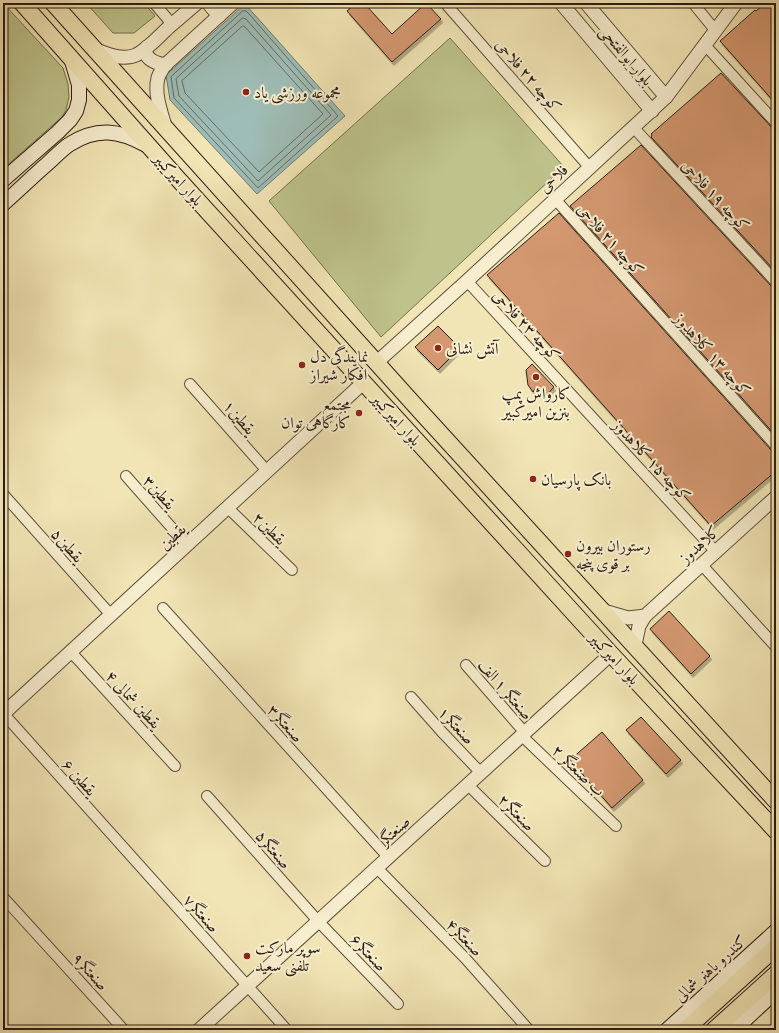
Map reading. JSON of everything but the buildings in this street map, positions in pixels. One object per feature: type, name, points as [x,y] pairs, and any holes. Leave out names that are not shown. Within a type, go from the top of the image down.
[{"type":"main road","name":"بلوار امیرکبیر","points":[[22,3],[178,180],[611,654],[776,831]]},
{"type":"main road","name":"بلوار امیرکبیر","points":[[53,3],[376,363],[604,611],[776,802]]},
{"type":"main road","points":[[3,180],[58,132],[70,120],[76,111],[79,100],[79,85],[72,61]]},
{"type":"main road","points":[[58,132],[65,127],[71,129],[74,136],[70,144]]},
{"type":"main road","points":[[3,204],[70,144],[90,134],[107,132],[126,135],[150,147]]},
{"type":"main road","points":[[706,756],[723,742]]},
{"type":"main road","name":"کندرو باهنر شمالی","points":[[667,1030],[776,932]]},
{"type":"main road","points":[[685,1030],[776,946]]},
{"type":"main road","points":[[714,1030],[776,974]]},
{"type":"main road","points":[[734,1030],[776,991]]},
{"type":"street","points":[[154,3],[172,24]]},
{"type":"street","points":[[93,48],[104,54],[124,57],[135,55],[147,47],[197,3]]},
{"type":"street","points":[[208,3],[219,16]]},
{"type":"street","points":[[165,128],[159,102],[158,79],[166,65],[233,3]]},
{"type":"street","name":"کوچه ۲۲ فلاحی","points":[[445,3],[590,168]]},
{"type":"street","name":"بلوار ابوالفتحی","points":[[561,3],[652,111]]},
{"type":"street","name":"بلوار ابوالفتحی","points":[[586,3],[666,97]]},
{"type":"street","points":[[693,3],[715,30]]},
{"type":"street","name":"فلاحی","points":[[376,363],[634,128],[666,97],[736,3]]},
{"type":"street","points":[[704,45],[776,123]]},
{"type":"street","points":[[147,47],[145,51],[150,60],[166,65]]},
{"type":"street","name":"کوچه ۱۹ فلاحی","points":[[634,128],[776,282]]},
{"type":"street","name":"کوچه ۲۱ فلاحی","points":[[555,199],[644,299]]},
{"type":"street","name":"کوچه ۲۳ فلاحی","points":[[467,281],[566,388]]},
{"type":"street","name":"کوچه ۱۳ کلاهدوز","points":[[644,299],[776,446]]},
{"type":"street","name":"یقطین","points":[[3,714],[364,382]]},
{"type":"street","name":"یقطین۱","points":[[190,384],[267,471]]},
{"type":"street","name":"کوچه ۱۵ کلاهدوز","points":[[566,388],[716,552]]},
{"type":"street","name":"یقطین۳","points":[[126,476],[187,545]]},
{"type":"street","name":"یقطین۵","points":[[3,494],[111,615]]},
{"type":"street","name":"کلاهدوز","points":[[634,645],[639,626],[645,616],[776,498]]},
{"type":"street","name":"یقطین۲","points":[[228,508],[292,570]]},
{"type":"street","points":[[702,565],[776,647]]},
{"type":"street","name":"صنعتگر۳","points":[[163,608],[388,857]]},
{"type":"street","points":[[604,611],[628,618],[645,616]]},
{"type":"street","name":"یقطین شمالی ۴","points":[[70,652],[175,766]]},
{"type":"street","name":"صنعتگر","points":[[199,1030],[611,654]]},
{"type":"street","name":"صنعتگر ۱ الف","points":[[466,665],[523,734]]},
{"type":"street","name":"صنعتگر۱","points":[[411,697],[481,773]]},
{"type":"street","name":"یقطین ۶","points":[[3,714],[134,860]]},
{"type":"street","name":"۲ ب صنعتگر","points":[[523,734],[616,826]]},
{"type":"street","name":"صنعتگر۲","points":[[468,785],[545,861]]},
{"type":"street","name":"صنعتگر۵","points":[[207,796],[318,921]]},
{"type":"street","name":"صنعتگر۷","points":[[134,860],[287,1030]]},
{"type":"street","name":"صنعتگر۴","points":[[377,868],[464,958],[529,1030]]},
{"type":"street","name":"صنعتگر۹","points":[[3,897],[124,1030]]},
{"type":"street","name":"صنعتگر۶","points":[[318,921],[398,1004]]},
{"type":"green space","points":[[3,3],[63,68],[68,84],[69,97],[66,110],[62,117],[3,169]]},
{"type":"green space","points":[[86,3],[144,3],[155,16],[134,33],[113,33]]},
{"type":"green space","points":[[450,38],[564,167],[381,337],[269,201]]},
{"type":"water","name":"مجموعه ورزشی یاد","points":[[245,4],[345,116],[257,194],[170,100],[166,75]]},
{"type":"place","name":"مجموعه ورزشی یاد","points":[[246,92]]},
{"type":"place","name":"آتش نشانی","points":[[438,348]]},
{"type":"place","name":"نمایندگی دل افکار شیراز","points":[[302,365]]},
{"type":"place","name":"کارواش پمپ بنزین امیرکبیر","points":[[536,377]]},
{"type":"place","name":"مجتمع کارگاهی توان","points":[[359,413]]},
{"type":"place","name":"بانک پارسیان","points":[[533,479]]},
{"type":"place","name":"رستوران بیرون بر قوی پنجه","points":[[568,554]]},
{"type":"place","name":"سوپر مارکت تلفنی سعید","points":[[247,956]]}]
